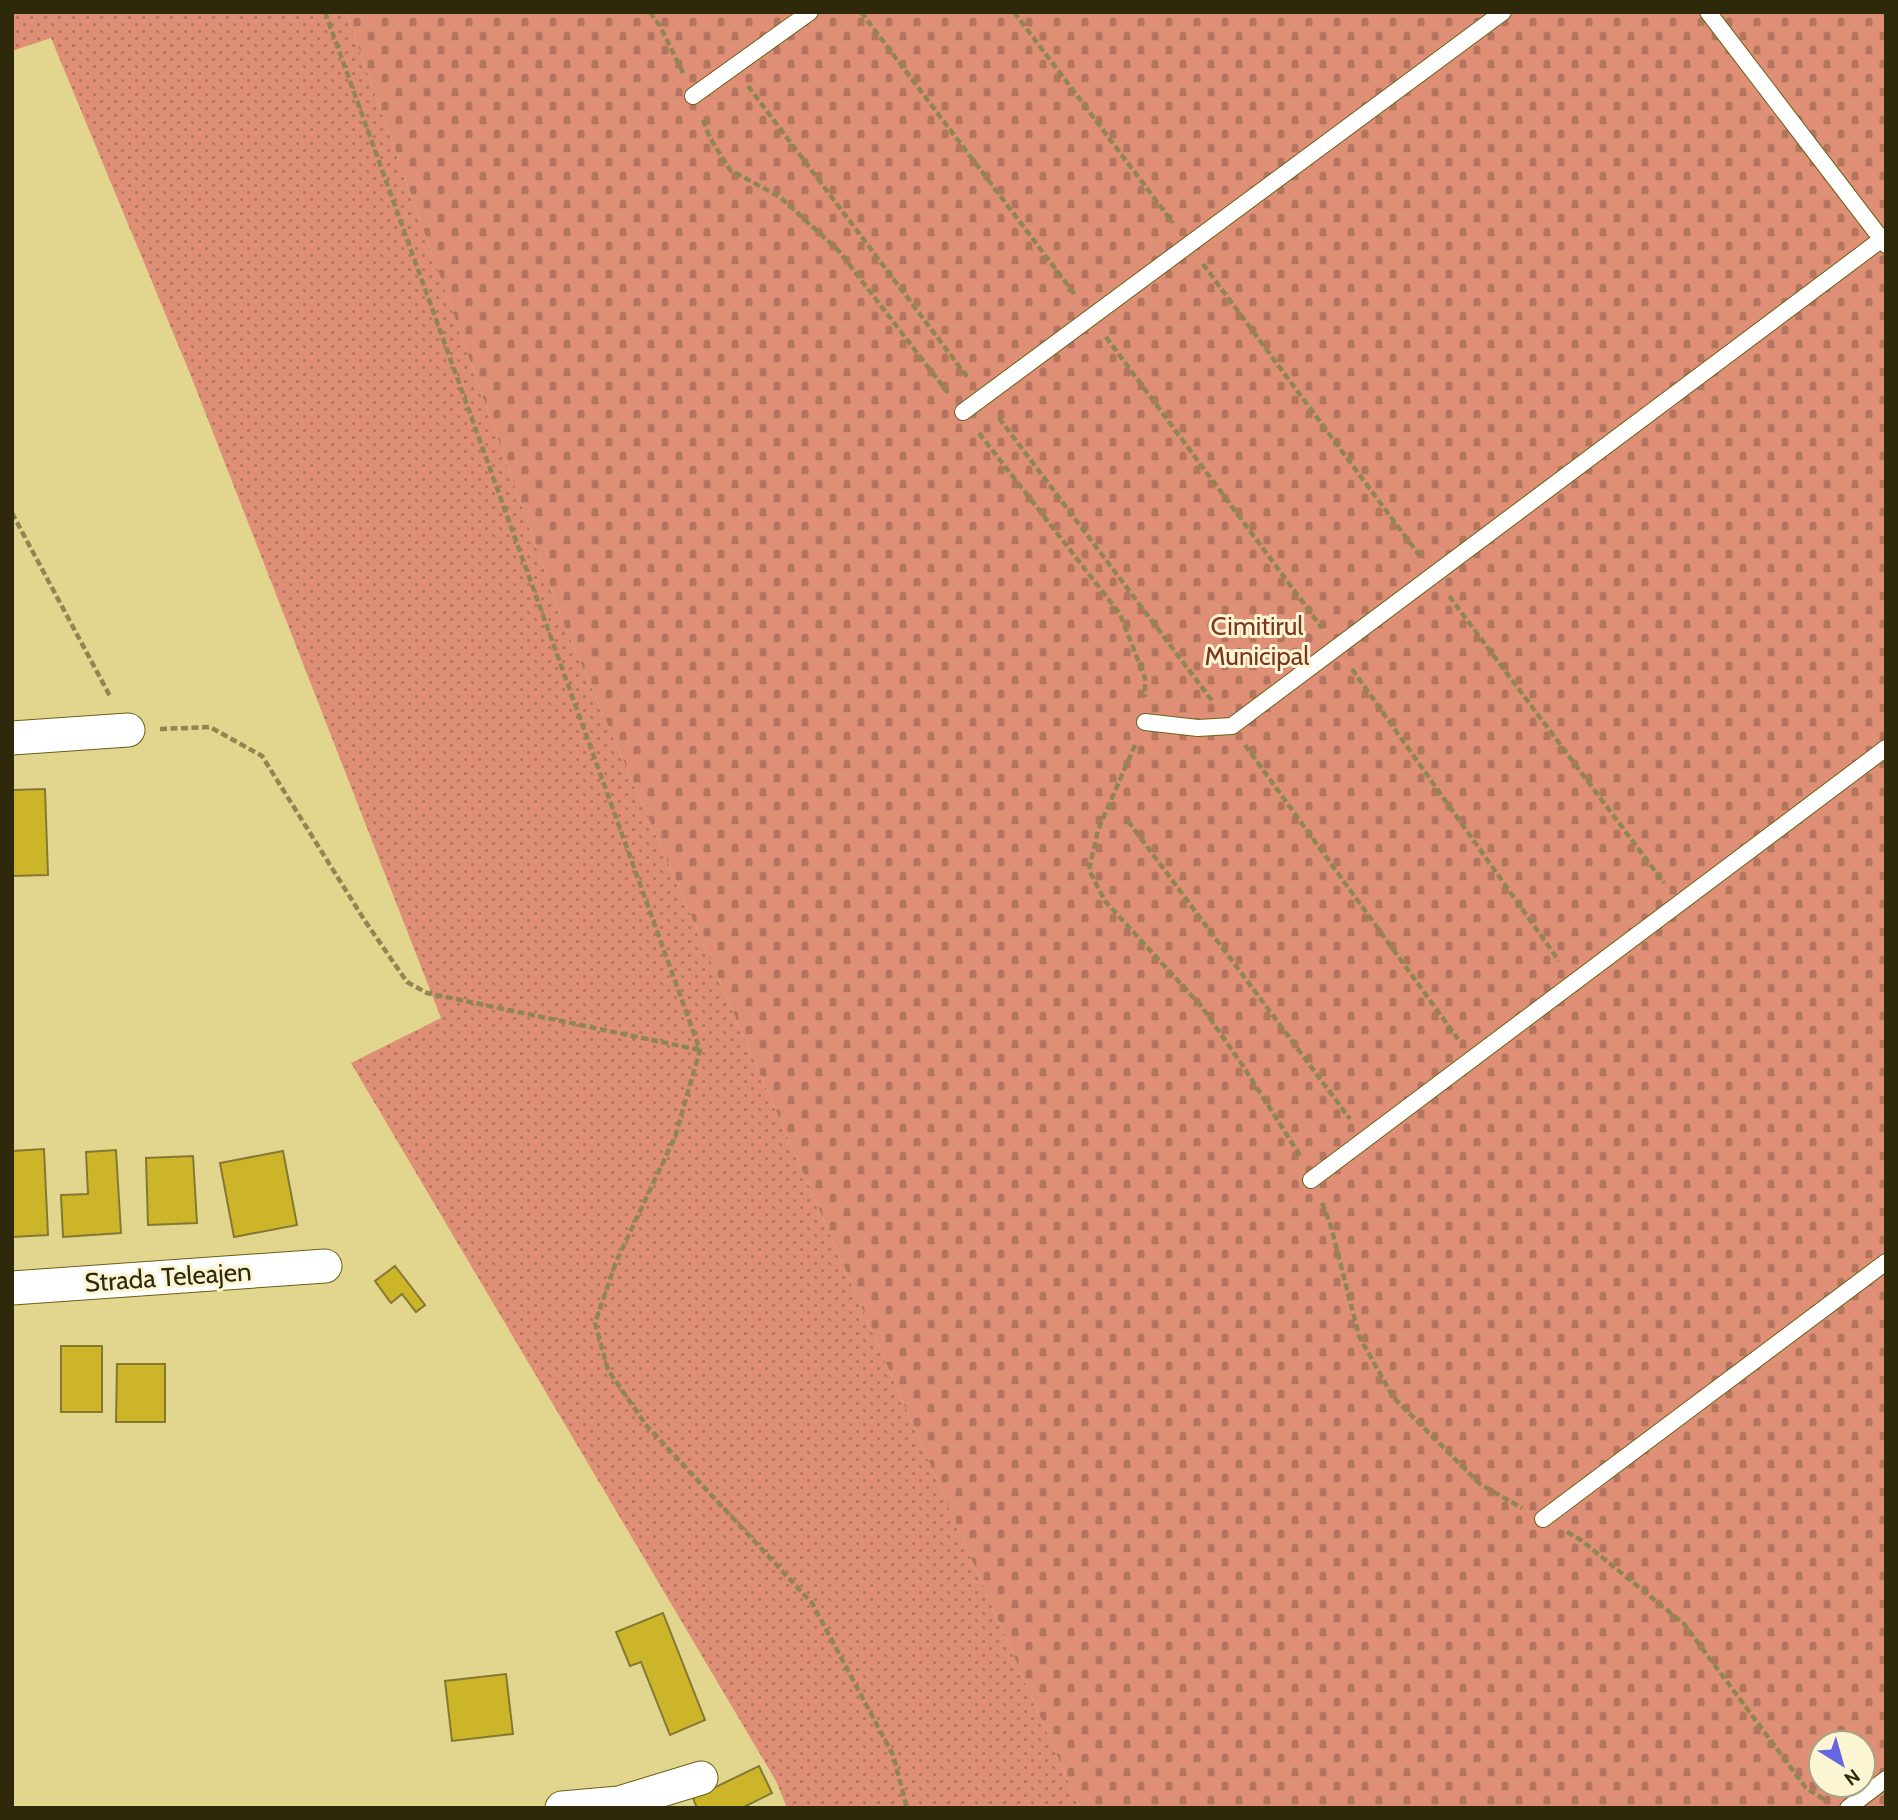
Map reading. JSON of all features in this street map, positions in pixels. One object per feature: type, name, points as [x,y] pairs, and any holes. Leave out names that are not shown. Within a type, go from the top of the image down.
[{"type":"street","points":[[12,738],[128,730]]},
{"type":"street","name":"Strada Teleajen","points":[[12,1288],[324,1266]]},
{"type":"street","points":[[562,1808],[619,1803],[701,1778]]},
{"type":"lane","points":[[693,96],[810,12]]},
{"type":"lane","points":[[963,412],[1503,12]]},
{"type":"lane","points":[[1145,722],[1198,728],[1232,726],[1884,240],[1708,12]]},
{"type":"lane","points":[[1311,1180],[1886,748]]},
{"type":"lane","points":[[1543,1519],[1886,1262]]},
{"type":"lane","points":[[1848,1808],[1886,1779]]},
{"type":"path","points":[[325,12],[700,1050],[675,1137],[616,1262],[595,1323],[608,1370],[646,1425],[812,1603],[892,1755],[907,1808]]},
{"type":"path","points":[[650,12],[660,26],[710,138],[730,170],[780,197],[838,250],[1120,614],[1145,678],[1145,722],[1098,830],[1089,870],[1105,901],[1202,1007],[1303,1161],[1330,1223],[1359,1336],[1393,1397],[1480,1484],[1581,1540],[1684,1624],[1806,1788],[1828,1801]]},
{"type":"path","points":[[861,12],[1092,317],[1337,648],[1574,982]]},
{"type":"path","points":[[1014,12],[1679,903]]},
{"type":"path","points":[[732,68],[755,94],[984,398]]},
{"type":"path","points":[[12,513],[128,730],[210,727],[262,756],[365,921],[407,982],[427,993],[700,1050]]},
{"type":"path","points":[[1128,821],[1365,1139]]},
{"type":"green space","points":[[12,12],[346,12],[563,622],[1080,1808],[787,1808],[776,1781],[351,1063],[441,1018],[191,376],[51,38],[12,51]]},
{"type":"green space","name":"Cimitirul Municipal","points":[[346,12],[1886,12],[1886,1808],[1080,1808],[563,622]]},
{"type":"building","points":[[45,789],[48,875],[12,876],[12,790]]},
{"type":"building","points":[[44,1149],[48,1235],[12,1237],[12,1151]]},
{"type":"building","points":[[116,1150],[121,1233],[63,1237],[61,1195],[88,1194],[86,1152]]},
{"type":"building","points":[[283,1151],[297,1225],[234,1237],[220,1163]]},
{"type":"building","points":[[193,1156],[197,1223],[148,1225],[146,1158]]},
{"type":"building","points":[[395,1266],[425,1305],[416,1312],[402,1294],[391,1303],[375,1281]]},
{"type":"building","points":[[61,1346],[102,1346],[102,1412],[61,1412]]},
{"type":"building","points":[[117,1364],[165,1364],[165,1422],[116,1422]]},
{"type":"building","points":[[663,1613],[705,1720],[670,1735],[641,1662],[630,1666],[616,1632]]},
{"type":"building","points":[[506,1674],[513,1734],[452,1741],[445,1681]]},
{"type":"building","points":[[759,1766],[772,1793],[742,1808],[697,1808],[693,1798]]}]
